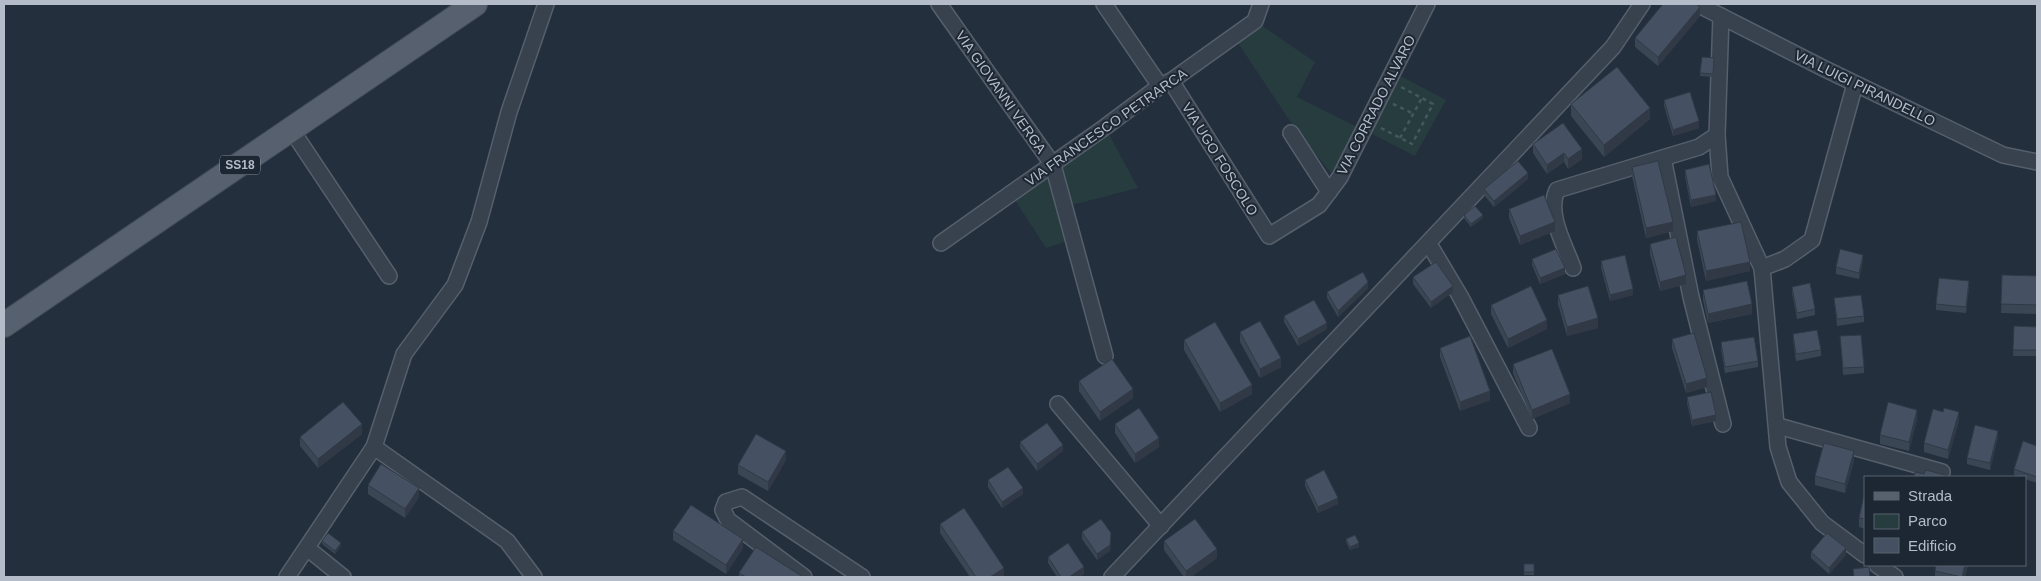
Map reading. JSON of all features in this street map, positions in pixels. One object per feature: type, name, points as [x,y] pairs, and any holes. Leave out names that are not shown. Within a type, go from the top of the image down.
[{"type":"main road","name":"SS18","points":[[4,326],[475,4]]},
{"type":"street","points":[[287,577],[374,447],[404,354],[455,285],[479,222],[509,112],[546,4]]},
{"type":"street","name":"VIA GIOVANNI VERGA","points":[[939,4],[1052,165],[1105,356]]},
{"type":"street","name":"VIA UGO FOSCOLO","points":[[1104,4],[1165,84],[1269,236]]},
{"type":"street","name":"VIA FRANCESCO PETRARCA","points":[[941,243],[1255,21],[1262,4]]},
{"type":"street","name":"VIA CORRADO ALVARO","points":[[1269,236],[1319,205],[1340,177],[1427,4]]},
{"type":"street","points":[[1112,577],[1613,48],[1642,4]]},
{"type":"street","name":"VIA LUIGI PIRANDELLO","points":[[1697,4],[1855,84],[2003,155],[2037,162]]},
{"type":"street","points":[[1721,16],[1716,135],[1720,177],[1762,268],[1778,426],[1778,447],[1789,482],[1822,523],[1864,554]]},
{"type":"street","points":[[1762,268],[1785,259],[1812,240],[1855,84]]},
{"type":"street","points":[[291,130],[389,276]]},
{"type":"street","points":[[1291,133],[1329,192]]},
{"type":"street","points":[[1573,268],[1554,215],[1552,200],[1557,190],[1699,147],[1716,135]]},
{"type":"street","points":[[1663,158],[1691,297],[1724,424]]},
{"type":"street","points":[[1429,244],[1460,296],[1529,428]]},
{"type":"street","points":[[1058,404],[1161,526]]},
{"type":"street","points":[[1778,426],[1942,472]]},
{"type":"street","points":[[374,447],[507,541],[534,577]]},
{"type":"street","points":[[804,577],[728,520],[723,510],[726,502],[742,497],[862,577]]},
{"type":"street","points":[[307,548],[343,577]]},
{"type":"street","points":[[1878,566],[1895,577]]},
{"type":"path","points":[[1368,121],[1412,144],[1433,104],[1389,80]]},
{"type":"path","points":[[1380,98],[1414,114]]},
{"type":"path","points":[[1400,138],[1422,98]]},
{"type":"green space","points":[[1255,21],[1315,62],[1297,97],[1363,130],[1393,72],[1446,100],[1415,156],[1364,130],[1334,177],[1296,130],[1234,37]]},
{"type":"green space","points":[[1105,127],[1138,188],[1064,207],[1073,239],[1046,248],[1011,194]]},
{"type":"building","points":[[1663,4],[1696,4],[1700,7],[1658,57],[1635,38]]},
{"type":"building","points":[[1702,57],[1714,58],[1713,74],[1700,73]]},
{"type":"building","points":[[1617,67],[1650,108],[1604,145],[1571,104]]},
{"type":"building","points":[[1690,92],[1699,121],[1673,130],[1664,100]]},
{"type":"building","points":[[1563,123],[1582,149],[1568,159],[1564,153],[1547,165],[1533,144]]},
{"type":"building","points":[[1518,161],[1528,173],[1494,201],[1484,189]]},
{"type":"building","points":[[1658,161],[1673,222],[1646,228],[1632,167]]},
{"type":"building","points":[[1709,164],[1716,195],[1691,200],[1685,170]]},
{"type":"building","points":[[1544,195],[1555,222],[1520,236],[1509,209]]},
{"type":"building","points":[[1475,206],[1483,215],[1471,224],[1464,215]]},
{"type":"building","points":[[1741,222],[1750,262],[1706,271],[1697,231]]},
{"type":"building","points":[[1676,237],[1686,275],[1660,282],[1650,244]]},
{"type":"building","points":[[1556,249],[1565,268],[1540,278],[1532,259]]},
{"type":"building","points":[[1840,249],[1863,255],[1859,273],[1836,267]]},
{"type":"building","points":[[1625,255],[1633,289],[1610,295],[1601,261]]},
{"type":"building","points":[[1436,262],[1453,286],[1431,302],[1413,277]]},
{"type":"building","points":[[1363,272],[1368,282],[1338,311],[1327,292]]},
{"type":"building","points":[[2002,275],[2037,276],[2037,305],[2001,304]]},
{"type":"building","points":[[1939,278],[1969,281],[1966,307],[1936,304]]},
{"type":"building","points":[[1747,281],[1752,304],[1708,314],[1703,290]]},
{"type":"building","points":[[1810,283],[1815,309],[1797,313],[1792,287]]},
{"type":"building","points":[[1531,286],[1547,320],[1508,339],[1491,305]]},
{"type":"building","points":[[1588,286],[1598,318],[1567,327],[1558,295]]},
{"type":"building","points":[[1861,295],[1864,316],[1837,319],[1834,298]]},
{"type":"building","points":[[1314,300],[1327,323],[1298,339],[1284,316]]},
{"type":"building","points":[[1260,321],[1281,358],[1260,369],[1240,332]]},
{"type":"building","points":[[1215,322],[1252,385],[1220,403],[1184,340]]},
{"type":"building","points":[[2014,326],[2037,327],[2037,350],[2013,350]]},
{"type":"building","points":[[1817,330],[1821,350],[1796,354],[1793,334]]},
{"type":"building","points":[[1694,333],[1707,378],[1686,384],[1672,339]]},
{"type":"building","points":[[1861,335],[1864,367],[1843,368],[1840,336]]},
{"type":"building","points":[[1470,336],[1490,391],[1460,402],[1440,348]]},
{"type":"building","points":[[1754,337],[1758,361],[1725,367],[1721,342]]},
{"type":"building","points":[[1552,349],[1570,394],[1532,410],[1513,364]]},
{"type":"building","points":[[1112,359],[1133,389],[1100,412],[1079,381]]},
{"type":"building","points":[[1711,392],[1716,415],[1692,420],[1687,397]]},
{"type":"building","points":[[343,402],[362,424],[318,459],[300,437]]},
{"type":"building","points":[[1888,402],[1917,410],[1909,442],[1880,435]]},
{"type":"building","points":[[1139,408],[1159,438],[1135,454],[1115,424]]},
{"type":"building","points":[[1944,408],[1959,412],[1948,450],[1924,443],[1933,409],[1943,412]]},
{"type":"building","points":[[1047,423],[1063,445],[1037,464],[1020,442]]},
{"type":"building","points":[[1975,425],[1998,431],[1990,463],[1967,458]]},
{"type":"building","points":[[756,434],[786,451],[768,482],[738,465]]},
{"type":"building","points":[[2023,441],[2037,446],[2037,477],[2014,469]]},
{"type":"building","points":[[1824,443],[1854,451],[1845,484],[1815,476]]},
{"type":"building","points":[[381,464],[419,488],[405,509],[368,485]]},
{"type":"building","points":[[1008,467],[1023,488],[1002,502],[988,480]]},
{"type":"building","points":[[1324,470],[1338,498],[1318,507],[1305,480]]},
{"type":"building","points":[[1926,470],[1945,475],[1914,476],[1915,472],[1924,474]]},
{"type":"building","points":[[1864,496],[1864,519],[1859,518]]},
{"type":"building","points":[[691,505],[743,539],[726,565],[673,531]]},
{"type":"building","points":[[964,508],[1004,568],[990,577],[976,577],[940,524]]},
{"type":"building","points":[[1101,519],[1111,533],[1110,545],[1097,554],[1082,532]]},
{"type":"building","points":[[1195,519],[1217,549],[1186,571],[1164,541]]},
{"type":"building","points":[[328,533],[341,543],[335,551],[322,541]]},
{"type":"building","points":[[1827,533],[1846,548],[1829,568],[1811,552]]},
{"type":"building","points":[[1355,535],[1359,543],[1350,547],[1346,539]]},
{"type":"building","points":[[1068,543],[1084,567],[1069,577],[1061,577],[1048,557]]},
{"type":"building","points":[[756,547],[803,577],[746,577],[739,573]]},
{"type":"building","points":[[1524,564],[1534,564],[1534,572],[1524,572]]},
{"type":"building","points":[[1936,566],[1965,566],[1962,577],[1935,571]]},
{"type":"building","points":[[1869,567],[1870,577],[1854,577],[1853,569]]}]
